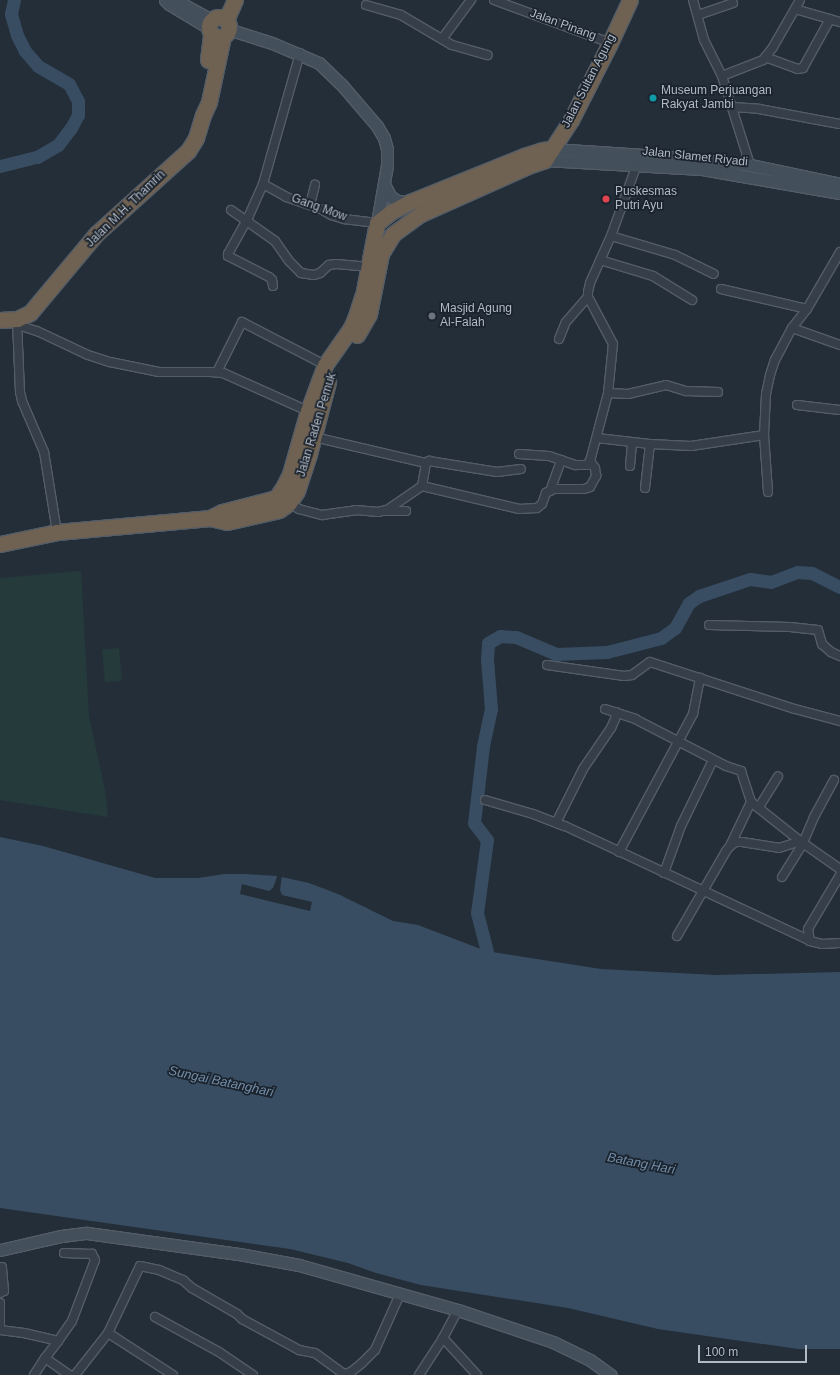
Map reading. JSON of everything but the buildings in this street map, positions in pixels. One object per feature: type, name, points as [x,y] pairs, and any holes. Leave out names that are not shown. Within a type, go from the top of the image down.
[{"type":"highway","name":"Jalan M.H. Thamrin","points":[[0,320],[18,322],[30,314],[96,234],[188,151],[196,138],[203,115],[209,102],[218,26],[224,0]]},
{"type":"highway","name":"Jalan M.H. Thamrin","points":[[218,26],[235,0]]},
{"type":"highway","name":"Jalan Sultan Agung","points":[[549,155],[571,120],[630,0]]},
{"type":"highway","points":[[377,223],[391,212],[410,202],[524,156],[543,150],[549,155],[422,214],[394,234],[378,248]]},
{"type":"highway","name":"Jalan Raden Pemuk","points":[[284,500],[308,411],[325,365],[352,328],[373,268],[378,248],[377,223]]},
{"type":"highway","name":"Jalan Raden Pemuk","points":[[284,500],[297,491],[314,437],[329,379],[336,365],[362,328],[369,314],[373,268]]},
{"type":"highway","points":[[0,544],[57,532],[210,518],[222,512],[260,503],[284,500]]},
{"type":"main road","points":[[165,0],[169,4],[218,26],[300,53],[320,63],[341,84],[377,126],[384,138],[387,149],[387,165],[377,223]]},
{"type":"main road","points":[[175,0],[218,26]]},
{"type":"main road","name":"Jalan Slamet Riyadi","points":[[549,155],[702,169],[825,185],[840,184]]},
{"type":"main road","name":"Jalan Slamet Riyadi","points":[[549,155],[659,156],[750,165],[825,185],[840,193]]},
{"type":"main road","points":[[384,183],[386,191],[391,197],[398,201],[410,202]]},
{"type":"main road","points":[[0,1250],[73,1234],[100,1235],[239,1254],[299,1265],[458,1310],[568,1348],[590,1360],[611,1375]]},
{"type":"street","points":[[442,39],[471,0]]},
{"type":"street","name":"Jalan Pinang","points":[[494,0],[610,43]]},
{"type":"street","points":[[693,0],[704,40],[722,76],[733,107],[750,165]]},
{"type":"street","points":[[722,76],[760,61],[765,57],[773,47],[800,0]]},
{"type":"street","points":[[698,15],[733,3]]},
{"type":"street","points":[[366,5],[401,14],[452,45],[488,55]]},
{"type":"street","points":[[795,9],[840,22]]},
{"type":"street","points":[[765,57],[791,67],[803,68],[830,19]]},
{"type":"street","points":[[273,286],[272,280],[264,274],[228,255],[247,220],[263,184],[300,53]]},
{"type":"street","points":[[733,107],[759,109],[840,124]]},
{"type":"street","points":[[560,339],[566,322],[588,297],[590,283],[611,236],[637,164]]},
{"type":"street","name":"Gang Mow","points":[[263,184],[292,199],[344,219],[377,223]]},
{"type":"street","points":[[310,205],[315,185]]},
{"type":"street","points":[[232,210],[275,241],[301,273],[314,275],[320,273],[326,266],[336,264],[373,268]]},
{"type":"street","points":[[611,236],[675,255],[714,274]]},
{"type":"street","points":[[768,492],[764,434],[766,394],[769,379],[775,360],[792,328],[807,309],[839,256]]},
{"type":"street","points":[[600,260],[653,276],[692,300]]},
{"type":"street","points":[[721,289],[807,309]]},
{"type":"street","points":[[519,454],[549,456],[586,467],[589,465],[608,393],[613,342],[588,297]]},
{"type":"street","points":[[57,532],[44,452],[22,401],[20,392],[18,322],[88,355],[110,362],[159,372],[217,372],[233,376],[308,411]]},
{"type":"street","points":[[217,372],[242,322],[325,365]]},
{"type":"street","points":[[792,328],[840,345]]},
{"type":"street","points":[[608,393],[628,394],[666,385],[686,390],[718,392]]},
{"type":"street","points":[[797,405],[840,410]]},
{"type":"street","points":[[597,438],[650,444],[691,446],[764,434]]},
{"type":"street","points":[[314,437],[426,463],[429,461],[496,472],[521,469]]},
{"type":"street","points":[[630,466],[632,442]]},
{"type":"street","points":[[645,488],[650,444]]},
{"type":"street","points":[[550,491],[561,460]]},
{"type":"street","points":[[422,486],[519,509],[540,506],[546,493],[554,489],[584,489],[590,487],[596,476],[595,468],[590,461]]},
{"type":"street","points":[[383,512],[422,486],[426,463]]},
{"type":"street","points":[[284,500],[299,509],[322,515],[356,510],[383,512],[406,511]]},
{"type":"street","points":[[709,625],[790,627],[818,630],[822,644],[831,652],[840,656]]},
{"type":"street","points":[[547,665],[624,676],[632,675],[650,662],[795,709],[840,721]]},
{"type":"street","points":[[619,852],[693,714],[700,678]]},
{"type":"street","points":[[605,709],[635,719],[713,760],[741,771],[751,802],[802,842],[840,869]]},
{"type":"street","points":[[556,823],[583,769],[611,728],[616,712]]},
{"type":"street","points":[[664,873],[681,826],[713,760]]},
{"type":"street","points":[[759,807],[778,776]]},
{"type":"street","points":[[782,877],[834,780]]},
{"type":"street","points":[[485,800],[533,814],[556,823],[810,941],[822,944],[840,942]]},
{"type":"street","points":[[677,936],[729,848],[751,802]]},
{"type":"street","points":[[729,848],[736,842],[779,848],[802,842]]},
{"type":"street","points":[[810,941],[808,929],[840,875]]},
{"type":"street","points":[[34,1375],[72,1321],[95,1260],[92,1254],[64,1254]]},
{"type":"street","points":[[75,1375],[108,1334],[140,1266],[159,1270],[183,1280],[192,1288],[237,1314],[242,1319],[299,1350],[315,1353],[343,1374],[351,1372],[375,1350],[400,1294]]},
{"type":"street","points":[[0,1293],[4,1291],[2,1267]]},
{"type":"street","points":[[0,1303],[0,1328],[58,1341]]},
{"type":"street","points":[[419,1375],[443,1338],[458,1310]]},
{"type":"street","points":[[155,1317],[219,1352],[253,1375]]},
{"type":"street","points":[[108,1334],[173,1375]]},
{"type":"street","points":[[443,1338],[477,1375]]},
{"type":"street","points":[[45,1358],[69,1375]]},
{"type":"green space","points":[[81,571],[89,716],[105,790],[108,817],[0,800],[0,578]]},
{"type":"green space","points":[[119,648],[122,681],[105,682],[102,649]]},
{"type":"water","points":[[0,837],[43,846],[155,878],[198,878],[224,874],[246,874],[277,876],[309,883],[338,894],[393,921],[418,925],[486,951],[601,969],[716,975],[840,972],[840,1349],[798,1349],[658,1329],[568,1308],[421,1285],[376,1273],[348,1263],[290,1249],[0,1208]]},
{"type":"pier","points":[[278,874],[282,875],[280,890],[282,895],[312,902],[310,911],[240,894],[242,884],[269,891],[273,888]]},
{"type":"waterway","points":[[0,166],[37,157],[58,145],[71,128],[78,115],[78,101],[69,84],[38,66],[25,51],[17,35],[11,14],[14,0]]},
{"type":"waterway","points":[[491,967],[477,913],[487,840],[474,823],[483,746],[491,709],[487,659],[488,643],[500,636],[516,637],[556,654],[607,652],[661,638],[675,628],[689,603],[699,596],[750,579],[771,582],[797,572],[812,573],[840,587]]},
{"type":"place","name":"Museum Perjuangan Rakyat Jambi","points":[[653,98]]},
{"type":"place","name":"Puskesmas Putri Ayu","points":[[606,199]]},
{"type":"place","name":"Masjid Agung Al-Falah","points":[[432,316]]},
{"type":"water label","name":"Sungai Batanghari","points":[[221,1082]]},
{"type":"water label","name":"Batang Hari","points":[[641,1164]]}]
